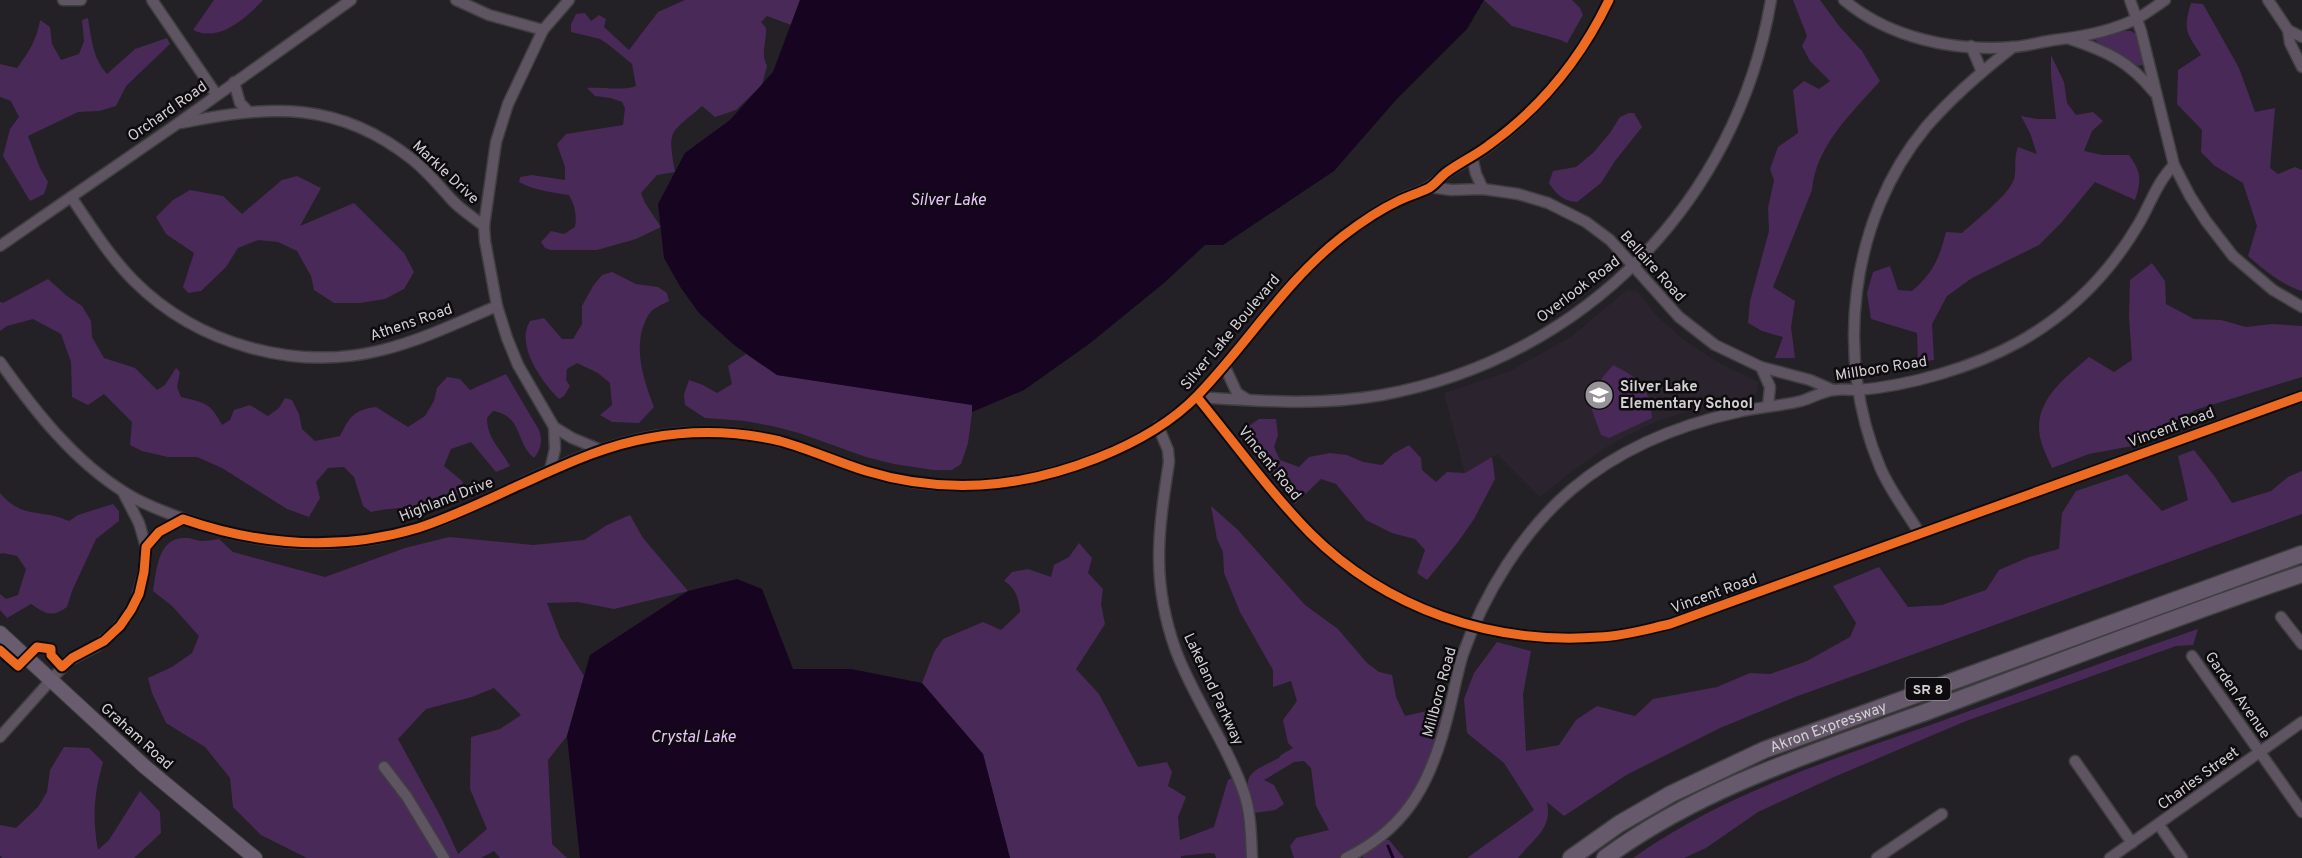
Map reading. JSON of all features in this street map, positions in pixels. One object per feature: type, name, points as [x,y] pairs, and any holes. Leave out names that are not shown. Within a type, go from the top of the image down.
[{"type":"highway","name":"Akron Expressway","points":[[1571,858],[1619,824],[1671,794],[1764,750],[2302,554]]},
{"type":"highway","name":"Akron Expressway","points":[[1605,858],[1683,809],[1772,768],[2127,636],[2302,574]]},
{"type":"main road","name":"Graham Road","points":[[0,633],[144,766],[255,858]]},
{"type":"street","points":[[63,0],[81,0]]},
{"type":"street","points":[[152,0],[216,94]]},
{"type":"street","name":"Orchard Road","points":[[0,246],[351,0]]},
{"type":"street","points":[[456,0],[489,15],[543,30]]},
{"type":"street","points":[[550,471],[555,449],[554,427],[518,365],[497,306],[484,241],[484,225],[490,172],[502,121],[518,80],[543,30],[569,0]]},
{"type":"street","name":"Silver Lake Boulevard","points":[[573,461],[634,441],[676,434],[737,434],[788,444],[888,477],[929,483],[980,485],[1033,478],[1077,465],[1111,451],[1158,426],[1197,396],[1285,291],[1321,254],[1377,212],[1430,187],[1446,173],[1472,158],[1520,121],[1551,89],[1576,57],[1609,0]]},
{"type":"street","name":"Overlook Road","points":[[1197,396],[1316,402],[1381,395],[1420,386],[1470,370],[1561,323],[1602,293],[1633,266],[1671,225],[1694,192],[1738,117],[1758,60],[1771,0]]},
{"type":"street","points":[[1844,0],[1864,14],[1901,33],[1940,43],[2013,47],[2094,33],[2137,18],[2164,0]]},
{"type":"street","points":[[2130,0],[2137,18],[2174,165],[2206,221],[2233,256],[2255,276],[2302,307]]},
{"type":"street","points":[[2268,0],[2288,30],[2290,43],[2302,67]]},
{"type":"street","points":[[2288,30],[2302,37]]},
{"type":"street","points":[[2069,39],[2103,50],[2126,64],[2141,76],[2158,97]]},
{"type":"street","points":[[1971,46],[1982,72]]},
{"type":"street","points":[[1920,534],[1881,469],[1858,390],[1854,356],[1856,298],[1864,250],[1875,219],[1897,172],[1917,139],[1952,99],[2013,47]]},
{"type":"street","points":[[234,82],[240,103],[249,111]]},
{"type":"street","name":"Markle Drive","points":[[176,124],[249,111],[283,110],[312,113],[345,122],[391,144],[415,162],[456,205],[484,225]]},
{"type":"street","points":[[1472,158],[1482,189]]},
{"type":"street","name":"Millboro Road","points":[[1346,858],[1365,847],[1393,825],[1409,809],[1422,790],[1440,744],[1463,656],[1488,596],[1521,547],[1554,506],[1593,472],[1624,453],[1671,432],[1714,417],[1804,400],[1833,390],[1858,390],[1917,379],[1970,364],[2020,341],[2051,322],[2090,288],[2114,260],[2140,221],[2161,181],[2174,165]]},
{"type":"street","name":"Bellaire Road","points":[[1430,187],[1451,190],[1482,189],[1531,198],[1572,213],[1610,240],[1673,312],[1702,336],[1729,353],[1761,367],[1810,380],[1833,390]]},
{"type":"street","name":"Athens Road","points":[[71,197],[113,257],[153,297],[199,328],[256,350],[298,357],[370,353],[414,340],[497,306]]},
{"type":"street","name":"Highland Drive","points":[[0,362],[56,434],[123,492],[183,519],[224,533],[265,541],[307,544],[357,541],[401,533],[441,520],[573,461]]},
{"type":"street","points":[[1224,365],[1238,393],[1248,400]]},
{"type":"street","points":[[1761,367],[1770,387],[1768,406]]},
{"type":"street","name":"Vincent Road","points":[[1197,396],[1290,512],[1332,553],[1390,593],[1443,618],[1474,627],[1529,637],[1562,638],[1600,637],[1640,632],[1692,617],[2302,396]]},
{"type":"street","name":"Lakeland Parkway","points":[[1158,426],[1168,450],[1169,462],[1158,540],[1160,591],[1176,651],[1229,756],[1243,790],[1250,821],[1252,858]]},
{"type":"street","points":[[554,427],[572,438],[601,450]]},
{"type":"street","points":[[0,736],[68,662],[104,641],[126,618],[139,594],[146,547],[139,523],[123,492]]},
{"type":"street","points":[[146,547],[159,532],[183,519]]},
{"type":"street","points":[[2281,617],[2302,644]]},
{"type":"street","name":"Garden Avenue","points":[[2192,656],[2302,812]]},
{"type":"street","name":"Charles Street","points":[[2110,858],[2302,722]]},
{"type":"street","points":[[2075,761],[2132,843]]},
{"type":"street","points":[[384,767],[407,797],[444,858]]},
{"type":"street","points":[[1877,858],[1893,853],[1942,814]]},
{"type":"street","points":[[2159,825],[2182,858]]},
{"type":"shaded area","points":[[214,0],[263,0],[240,21],[222,31],[203,33],[193,30]]},
{"type":"shaded area","points":[[685,0],[800,0],[791,25],[767,16],[761,22],[766,28],[764,52],[767,66],[762,85],[736,110],[715,117],[702,106],[677,128],[671,147],[675,172],[657,175],[641,193],[661,227],[636,239],[597,250],[545,248],[541,242],[551,231],[564,234],[575,227],[576,215],[573,203],[569,195],[531,187],[519,182],[520,177],[532,175],[565,180],[565,167],[557,144],[566,134],[623,125],[625,108],[622,102],[595,96],[587,88],[619,89],[636,86],[632,64],[600,39],[571,32],[571,24],[576,14],[585,13],[591,21],[599,15],[606,19],[604,27],[629,50],[658,12]]},
{"type":"shaded area","points":[[1484,0],[1572,0],[1583,15],[1567,43],[1512,26]]},
{"type":"shaded area","points":[[1793,0],[1820,0],[1862,51],[1880,81],[1847,118],[1820,158],[1812,190],[1773,287],[1795,301],[1791,327],[1795,358],[1775,358],[1783,337],[1762,331],[1748,323],[1750,301],[1769,231],[1768,208],[1774,180],[1770,169],[1778,147],[1798,133],[1793,90],[1804,81],[1819,89],[1830,81],[1810,61],[1802,46],[1807,36]]},
{"type":"shaded area","points":[[2191,3],[2203,4],[2239,68],[2255,112],[2275,108],[2270,168],[2278,174],[2295,167],[2302,170],[2302,291],[2280,281],[2248,256],[2257,226],[2243,183],[2215,166],[2201,152],[2202,130],[2177,104],[2178,70],[2201,55],[2187,30]]},
{"type":"shaded area","points":[[88,18],[96,55],[107,74],[135,49],[167,38],[170,44],[126,86],[116,106],[99,111],[78,112],[28,136],[48,182],[44,194],[30,201],[3,156],[10,129],[19,117],[11,101],[0,97],[0,64],[17,68],[32,45],[40,20],[50,27],[52,44],[61,60],[79,54],[84,41],[82,20]]},
{"type":"shaded area","points":[[2131,31],[2137,35],[2144,65],[2135,66],[2095,40],[2097,37]]},
{"type":"shaded area","points":[[2051,55],[2064,82],[2067,103],[2076,115],[2093,112],[2103,121],[2092,131],[2084,151],[2102,155],[2129,155],[2139,176],[2135,200],[2095,182],[2061,223],[2039,245],[1972,278],[1947,296],[1932,324],[1934,360],[1918,362],[1917,333],[1871,319],[1867,293],[1873,272],[1890,266],[1898,290],[1912,291],[1934,265],[1946,232],[1962,233],[2006,192],[2014,179],[2018,147],[2037,154],[2021,116],[2056,119]]},
{"type":"shaded area","points":[[1634,113],[1642,127],[1601,183],[1577,202],[1557,194],[1549,183],[1553,171],[1576,167],[1593,153],[1620,117]]},
{"type":"shaded area","points":[[297,176],[321,188],[300,226],[354,203],[404,253],[414,272],[404,289],[385,299],[360,303],[334,303],[314,290],[311,276],[297,251],[278,242],[258,240],[238,248],[226,267],[201,291],[188,293],[183,287],[194,253],[166,234],[156,217],[173,200],[190,190],[223,196],[242,214],[282,180]]},
{"type":"shaded area","points":[[2152,263],[2165,281],[2166,304],[2194,319],[2221,320],[2246,327],[2272,324],[2302,326],[2302,377],[2195,410],[2132,446],[2089,454],[2052,468],[2040,437],[2041,412],[2046,401],[2061,382],[2089,357],[2114,372],[2132,360],[2129,317],[2130,280]]},
{"type":"shaded area","points":[[612,272],[636,284],[658,287],[667,293],[669,301],[649,314],[641,337],[643,372],[654,407],[639,423],[612,422],[600,415],[612,405],[610,383],[598,373],[577,363],[567,369],[566,380],[570,386],[564,396],[559,399],[538,373],[528,352],[526,341],[526,331],[530,321],[544,318],[562,339],[573,339],[582,324],[582,306],[593,286],[602,275]]},
{"type":"shaded area","points":[[48,279],[82,306],[91,321],[92,337],[104,358],[135,368],[157,390],[165,385],[176,368],[180,372],[177,387],[181,397],[206,405],[214,412],[222,425],[230,420],[234,410],[250,405],[268,416],[279,408],[285,398],[292,400],[299,414],[302,429],[315,441],[340,436],[354,415],[362,410],[376,407],[408,427],[425,416],[434,401],[437,388],[447,377],[460,379],[470,390],[506,374],[539,430],[540,448],[534,458],[528,452],[509,418],[493,411],[487,418],[489,432],[510,466],[496,472],[471,442],[451,449],[444,466],[462,481],[466,491],[436,504],[371,512],[363,506],[354,477],[344,467],[328,468],[316,482],[320,498],[309,517],[287,509],[222,468],[197,457],[168,457],[142,451],[130,445],[132,422],[104,394],[88,405],[72,397],[71,362],[61,334],[33,319],[7,326],[0,331],[0,302],[3,303]]},
{"type":"shaded area","name":"Silver Lake Elementary School","points":[[1627,290],[1637,291],[1656,315],[1684,340],[1717,362],[1758,382],[1757,392],[1753,396],[1714,404],[1657,421],[1613,443],[1572,471],[1540,497],[1497,454],[1465,474],[1444,393],[1508,372],[1571,337]]},
{"type":"shaded area","points":[[746,354],[777,375],[973,405],[968,443],[961,464],[952,470],[933,470],[894,464],[772,426],[705,418],[685,405],[684,394],[689,380],[717,393],[732,384],[728,366]]},
{"type":"shaded area","points":[[1613,365],[1642,385],[1651,407],[1652,418],[1609,438],[1601,435],[1587,396]]},
{"type":"shaded area","points":[[1259,419],[1276,419],[1278,435],[1274,447],[1280,460],[1299,467],[1309,457],[1330,453],[1347,455],[1363,462],[1382,465],[1393,454],[1409,445],[1421,458],[1422,470],[1436,482],[1447,472],[1465,473],[1492,457],[1495,479],[1474,519],[1427,580],[1417,573],[1425,550],[1415,539],[1392,533],[1366,520],[1336,484],[1321,479],[1295,504],[1248,439],[1247,427]]},
{"type":"shaded area","points":[[2194,450],[2232,503],[2271,491],[2288,477],[2302,471],[2302,514],[1795,697],[1720,728],[1628,774],[1564,816],[1547,802],[1548,811],[1544,827],[1518,858],[1467,858],[1534,810],[1504,763],[1467,733],[1464,699],[1474,673],[1497,642],[1531,651],[1523,694],[1526,751],[1559,745],[1576,720],[1597,706],[1635,716],[1653,699],[1717,687],[1750,673],[1770,674],[1807,661],[1850,637],[1856,623],[1833,586],[1879,567],[1908,607],[1942,605],[1986,590],[1999,570],[2029,557],[2059,549],[2062,513],[2076,491],[2127,474],[2162,511],[2188,500],[2178,456]]},
{"type":"shaded area","points":[[0,493],[16,507],[69,521],[78,515],[113,504],[119,511],[119,521],[96,539],[67,607],[57,613],[49,613],[31,604],[7,618],[0,610],[0,594],[6,599],[18,595],[26,569],[17,556],[0,554]]},
{"type":"shaded area","points":[[1211,506],[1238,530],[1305,605],[1338,629],[1367,663],[1379,672],[1392,675],[1396,697],[1405,716],[1427,711],[1441,717],[1438,734],[1425,769],[1401,813],[1372,840],[1389,840],[1404,858],[1363,858],[1362,849],[1340,858],[1294,858],[1290,846],[1296,838],[1329,830],[1316,806],[1311,768],[1304,761],[1294,762],[1264,780],[1274,785],[1284,804],[1275,810],[1254,813],[1248,791],[1249,778],[1259,768],[1293,748],[1288,743],[1283,720],[1297,701],[1291,681],[1273,687],[1273,670],[1240,612],[1224,573],[1223,552],[1217,539]]},
{"type":"shaded area","points":[[630,515],[643,538],[688,591],[614,609],[578,602],[547,603],[560,637],[584,676],[567,736],[548,760],[552,844],[567,858],[500,858],[494,851],[481,858],[307,858],[261,835],[233,807],[230,778],[205,747],[166,723],[152,693],[148,678],[172,667],[192,653],[199,636],[172,606],[153,591],[160,556],[164,548],[177,539],[188,538],[200,541],[219,539],[233,552],[325,577],[405,548],[449,537],[533,545],[584,540],[607,525]],"holes":[[[494,688],[521,715],[500,729],[471,737],[470,789],[487,829],[458,854],[443,821],[398,739],[426,709],[472,697]]]},
{"type":"shaded area","points":[[1079,543],[1092,558],[1088,573],[1103,589],[1101,604],[1105,624],[1076,669],[1099,694],[1138,767],[1167,762],[1172,772],[1168,786],[1186,797],[1178,817],[1180,840],[1214,827],[1228,780],[1234,777],[1240,794],[1248,858],[1216,858],[1215,854],[1210,853],[1181,856],[1181,858],[1010,858],[983,754],[922,683],[934,652],[943,639],[983,622],[1001,630],[1020,612],[1016,594],[1004,581],[1012,572],[1028,569],[1051,577],[1054,565],[1069,557]]},
{"type":"shaded area","points":[[2198,629],[2193,645],[2176,646],[1966,721],[1834,777],[1758,812],[1706,848],[1684,858],[1633,858],[1704,815],[1780,780]]},
{"type":"shaded area","points":[[64,747],[89,748],[103,762],[95,806],[98,850],[109,840],[140,791],[160,812],[161,833],[134,858],[2,858],[0,855],[0,825],[16,828],[38,807],[47,792],[50,770]]},
{"type":"water","name":"Silver Lake","points":[[800,0],[1484,0],[1467,29],[1395,101],[1334,171],[1223,245],[1205,245],[1164,283],[1089,344],[1024,390],[972,412],[972,405],[777,375],[734,345],[699,313],[664,258],[658,204],[685,153],[730,120],[773,72]]},
{"type":"water","name":"Crystal Lake","points":[[737,579],[762,589],[793,669],[851,669],[922,683],[983,754],[1010,858],[580,858],[567,736],[590,655],[688,591]]},
{"type":"waterway","points":[[1388,846],[1393,858]]},
{"type":"cycle path","points":[[0,650],[18,666],[37,647],[51,649],[51,655],[62,667],[72,658],[104,641],[120,626],[139,594],[146,547],[159,532],[183,519],[241,535],[300,543],[358,541],[388,536],[443,519],[598,452],[665,435],[698,433],[764,438],[791,444],[880,475],[922,483],[951,485],[980,485],[1037,477],[1097,458],[1126,445],[1177,414],[1216,375],[1285,292],[1343,236],[1384,208],[1432,186],[1445,174],[1484,149],[1526,114],[1543,98],[1573,61],[1609,0]]},
{"type":"cycle path","points":[[1197,397],[1266,483],[1310,533],[1340,560],[1372,582],[1407,601],[1481,628],[1519,635],[1559,638],[1617,635],[1670,624],[2302,396]]},
{"type":"place","name":"Silver Lake Elementary School","points":[[1599,395]]}]
